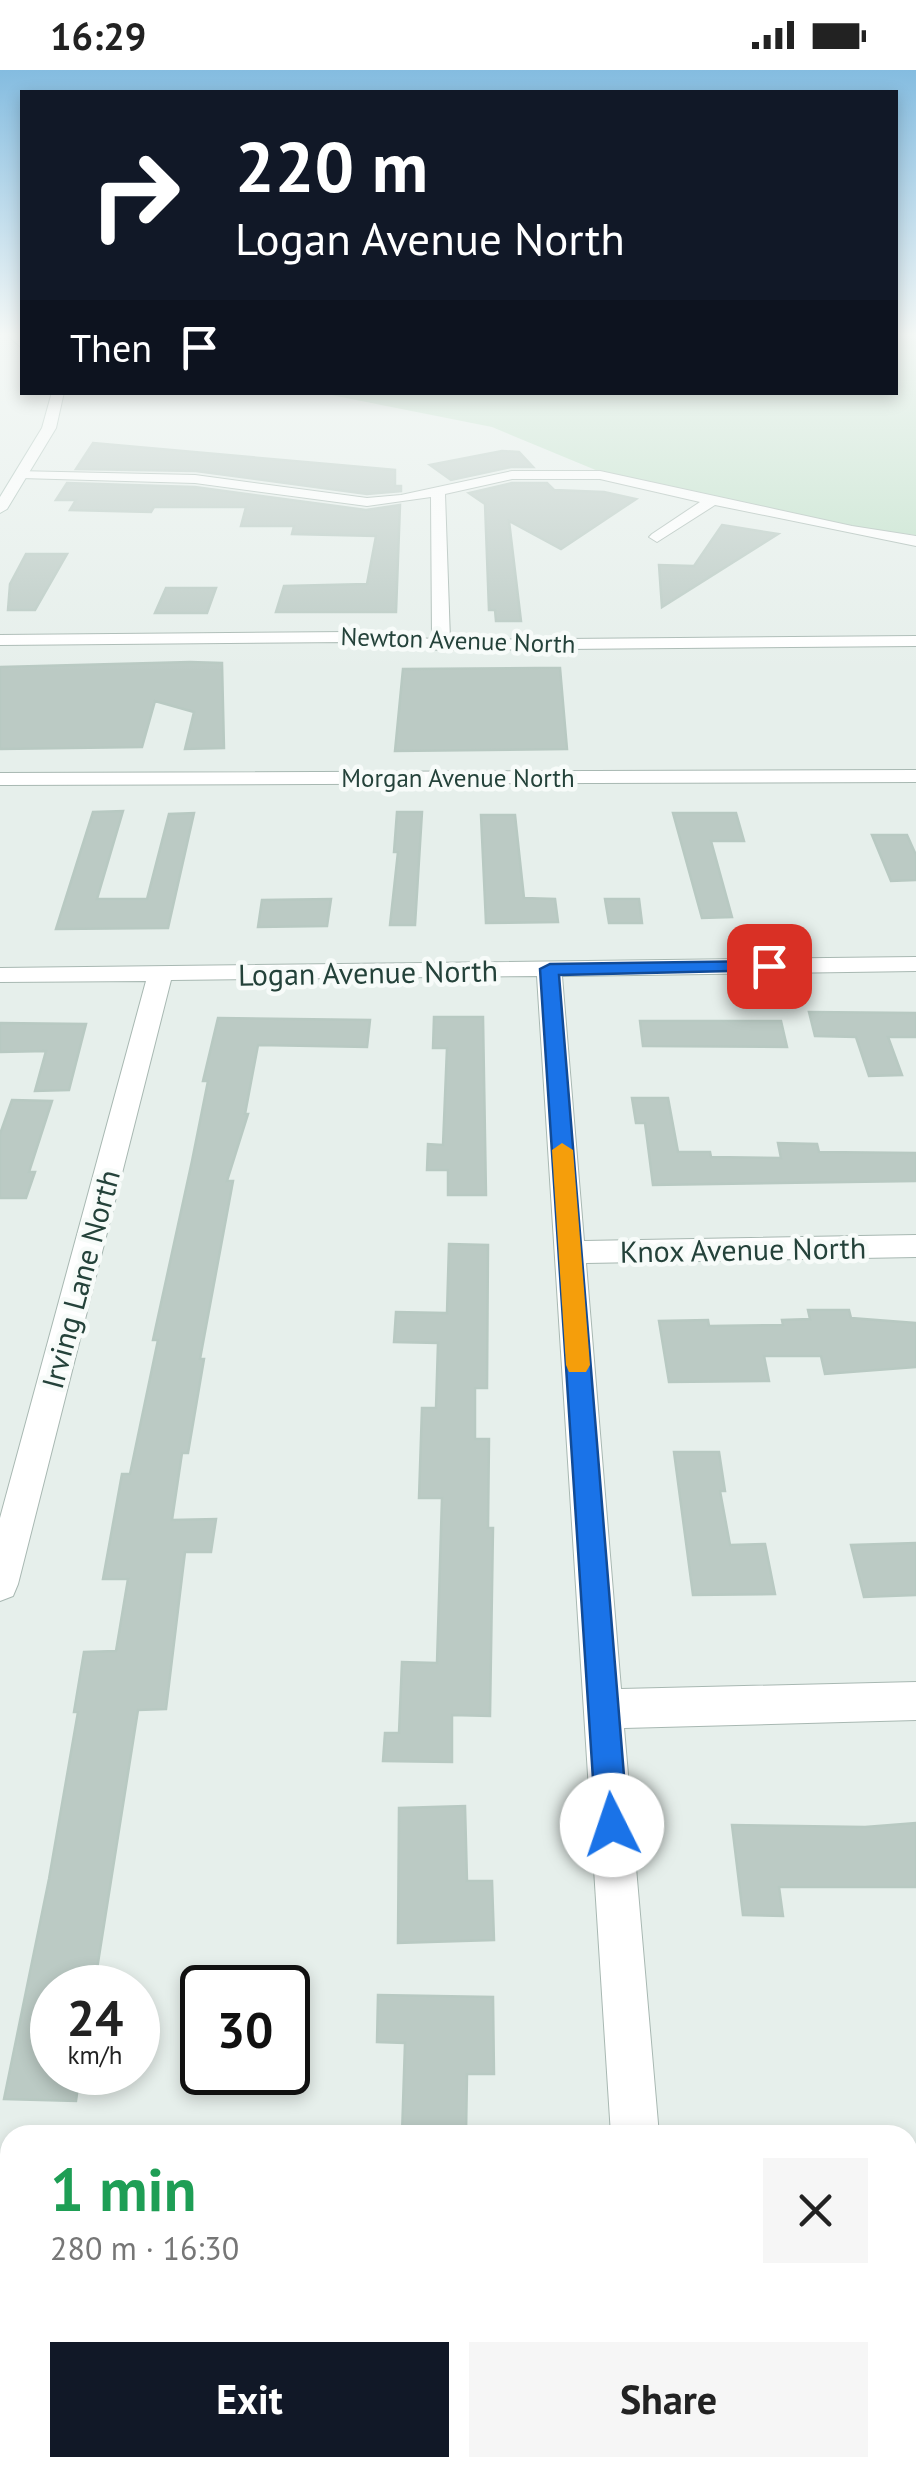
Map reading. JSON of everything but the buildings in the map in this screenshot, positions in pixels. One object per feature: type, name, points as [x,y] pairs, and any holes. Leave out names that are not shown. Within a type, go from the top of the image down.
[{"type":"street","points":[[0,509],[38,447]]},
{"type":"street","points":[[21,474],[195,479],[368,502],[512,475],[600,475],[852,531],[916,541]]},
{"type":"street","points":[[438,490],[441,644]]},
{"type":"street","points":[[657,537],[715,498]]},
{"type":"street","name":"Newton Avenue North","points":[[0,640],[349,636],[441,644],[916,641]]},
{"type":"street","name":"Morgan Avenue North","points":[[0,779],[342,777],[440,781],[916,776]]},
{"type":"street","name":"Logan Avenue North","points":[[0,976],[916,964]]},
{"type":"street","points":[[550,969],[634,2125]]},
{"type":"street","name":"Irving Lane North","points":[[0,1584],[160,975]]},
{"type":"street","name":"Knox Avenue North","points":[[569,1252],[916,1246]]},
{"type":"street","points":[[603,1708],[916,1701]]},
{"type":"green space","points":[[541,447],[916,447],[916,535],[872,530],[598,471]]},
{"type":"slow traffic","points":[[562,1150],[578,1365]]},
{"type":"route","points":[[612,1825],[550,969],[769,966]]}]
